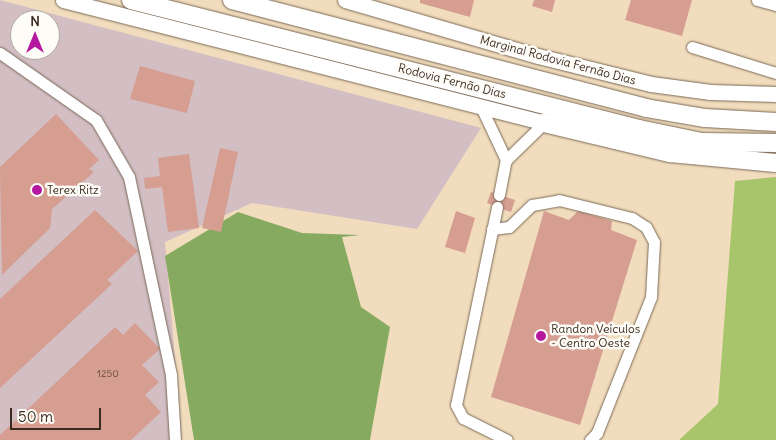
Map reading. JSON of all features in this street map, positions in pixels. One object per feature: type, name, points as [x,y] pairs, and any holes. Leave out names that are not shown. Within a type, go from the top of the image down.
[{"type":"highway","name":"Rodovia Fernão Dias","points":[[131,0],[648,131],[702,142],[776,143]]},
{"type":"highway","name":"Rodovia Fernão Dias","points":[[232,0],[646,108],[705,118],[776,122]]},
{"type":"highway","points":[[544,123],[670,153],[776,163]]},
{"type":"main road","name":"Rodovia Fernão Dias","points":[[62,0],[544,123]]},
{"type":"main road","name":"Marginal Rodovia Fernão Dias","points":[[345,0],[538,56],[651,84],[710,92],[776,94]]},
{"type":"street","points":[[757,0],[776,6]]},
{"type":"street","points":[[692,47],[776,73]]},
{"type":"street","points":[[0,53],[96,120],[129,177],[171,375],[175,440]]},
{"type":"street","points":[[480,107],[506,160]]},
{"type":"street","points":[[499,195],[506,160],[544,123]]},
{"type":"street","points":[[492,229],[508,227],[532,205],[559,200],[632,218],[646,226],[654,242],[651,297],[597,433],[590,440]]},
{"type":"street","points":[[497,207],[456,405],[463,418],[507,440]]},
{"type":"shaded area","name":"Terex Ritz","points":[[0,0],[38,10],[10,10],[10,60],[60,60],[60,16],[481,128],[417,229],[252,203],[165,242],[182,440],[0,440]]},
{"type":"green space","points":[[776,177],[776,440],[679,440],[718,404],[735,181]]},
{"type":"green space","points":[[238,212],[302,233],[360,235],[342,237],[361,307],[390,327],[370,440],[194,440],[165,256]]},
{"type":"building","points":[[420,0],[474,0],[470,17],[420,3]]},
{"type":"building","points":[[534,0],[555,0],[552,12],[532,6]]},
{"type":"building","points":[[631,0],[692,0],[682,36],[625,20]]},
{"type":"building","points":[[140,66],[195,81],[187,113],[130,99]]},
{"type":"building","name":"Terex Ritz","points":[[56,114],[99,160],[89,169],[94,172],[52,209],[50,228],[2,275],[0,167]]},
{"type":"building","points":[[220,148],[238,152],[221,232],[202,228]]},
{"type":"building","points":[[189,154],[199,228],[168,232],[162,187],[145,189],[144,178],[160,176],[158,158]]},
{"type":"building","points":[[491,192],[515,200],[511,212],[487,203]]},
{"type":"building","points":[[95,210],[138,251],[107,280],[112,284],[0,388],[0,299]]},
{"type":"building","points":[[456,211],[475,218],[465,253],[445,247]]},
{"type":"building","name":"Randon Veículos - Centro Oeste","points":[[544,211],[569,220],[578,211],[612,221],[611,230],[637,240],[580,425],[491,397]]},
{"type":"building","points":[[135,323],[160,349],[142,365],[159,382],[145,395],[161,412],[131,440],[0,440],[0,435],[115,327],[123,335]]},
{"type":"place","name":"Terex Ritz","points":[[37,190]]},
{"type":"place","name":"Randon Veículos - Centro Oeste","points":[[541,336]]}]
